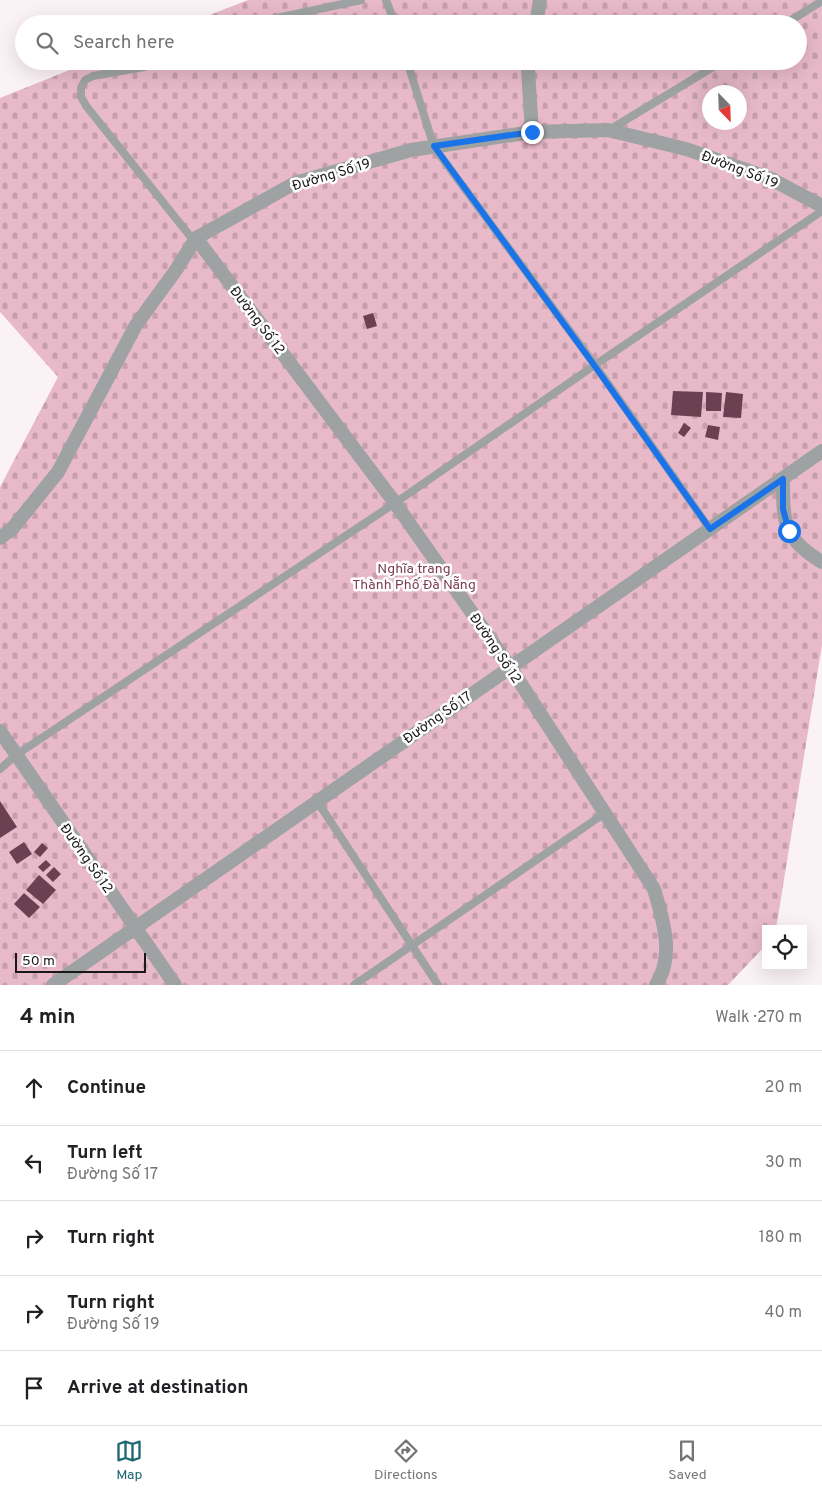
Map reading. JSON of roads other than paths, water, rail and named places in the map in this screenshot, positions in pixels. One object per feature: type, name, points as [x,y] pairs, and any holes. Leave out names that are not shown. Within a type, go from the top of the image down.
[{"type":"street","points":[[538,15],[540,0]]},
{"type":"street","points":[[528,70],[532,132]]},
{"type":"street","name":"Đường Số 19","points":[[0,538],[12,529],[58,472],[136,325],[176,270],[195,239],[295,183],[411,150],[434,146],[532,132],[608,130],[686,148],[769,178],[822,206]]},
{"type":"street","name":"Đường Số 12","points":[[195,239],[395,503],[510,667],[654,889],[664,924],[667,950],[660,978],[656,985]]},
{"type":"street","name":"Đường Số 17","points":[[54,985],[822,452]]},
{"type":"street","points":[[783,479],[783,509],[789,531],[794,541],[805,552],[822,562]]},
{"type":"street","name":"Đường Số 12","points":[[0,731],[174,985]]},
{"type":"lane","points":[[292,15],[361,0]]},
{"type":"lane","points":[[386,0],[392,15]]},
{"type":"lane","points":[[799,15],[822,1]]},
{"type":"lane","points":[[127,70],[93,76],[85,80],[80,88],[82,97],[87,107],[195,239]]},
{"type":"lane","points":[[410,70],[434,146],[594,365],[710,529]]},
{"type":"lane","points":[[608,130],[708,70]]},
{"type":"lane","points":[[0,769],[16,755],[395,503],[594,365],[822,211]]},
{"type":"lane","points":[[317,801],[413,944],[438,985]]},
{"type":"lane","points":[[354,985],[605,813]]},
{"type":"park label","name":"Nghĩa trang Thành Phố Đà Nẵng","points":[[414,576]]}]
